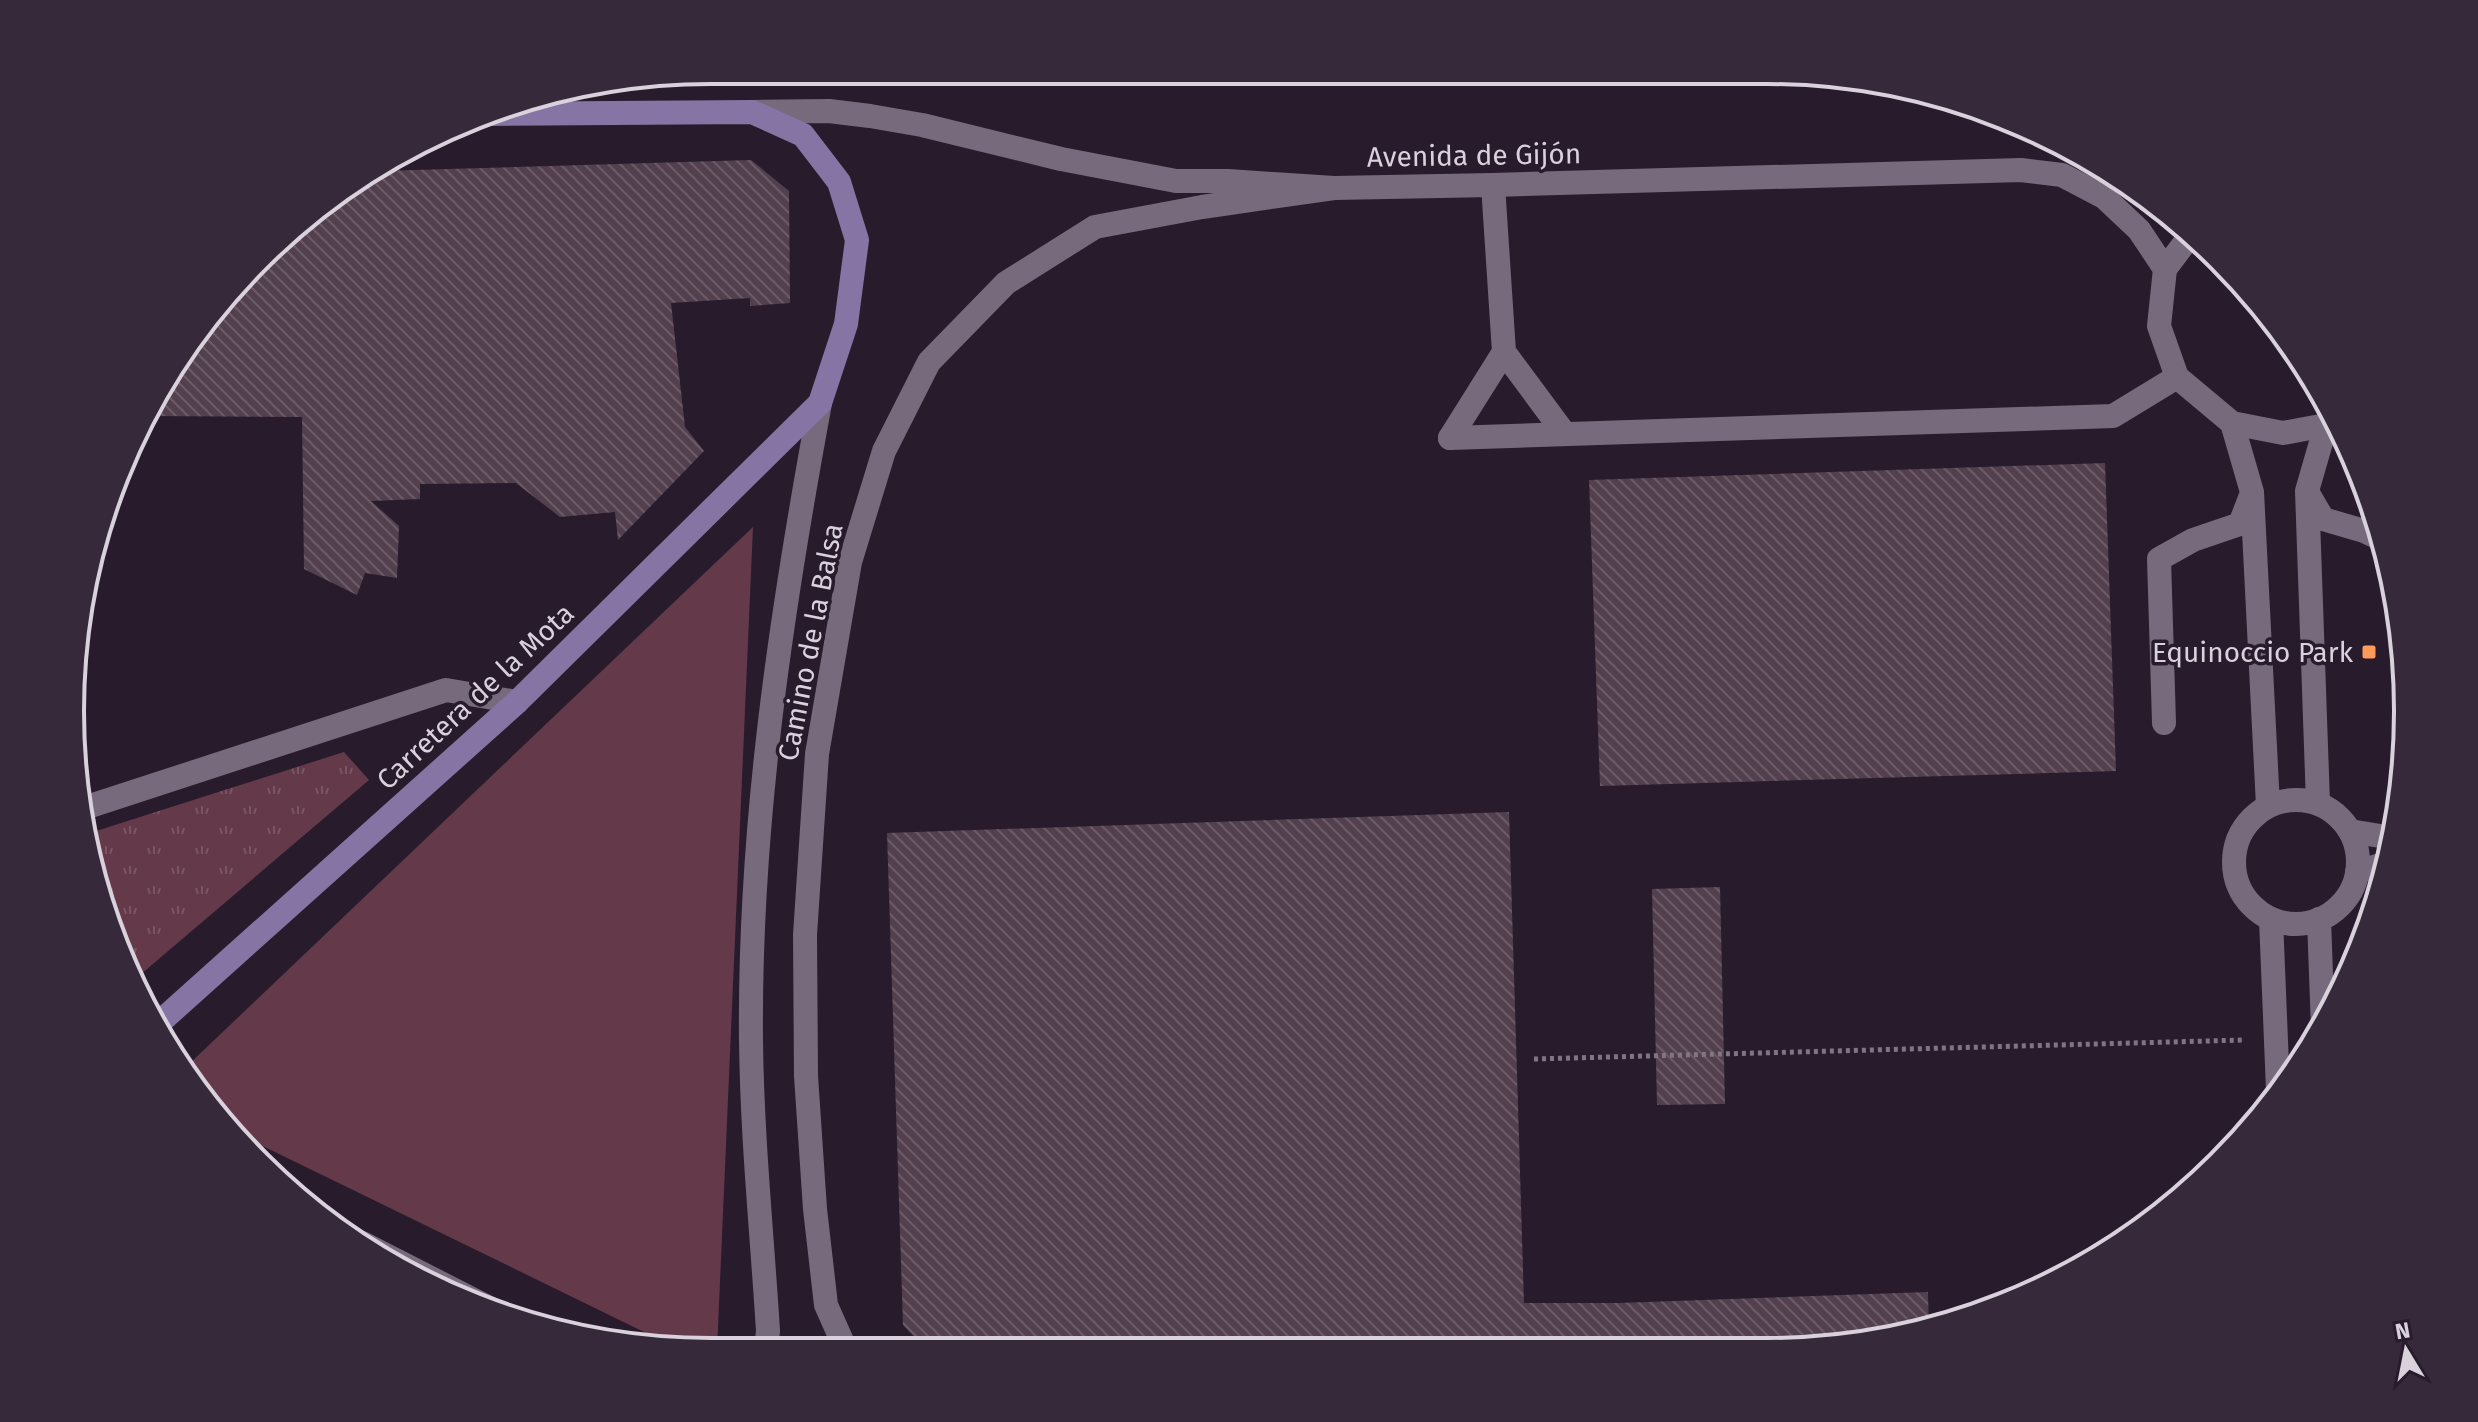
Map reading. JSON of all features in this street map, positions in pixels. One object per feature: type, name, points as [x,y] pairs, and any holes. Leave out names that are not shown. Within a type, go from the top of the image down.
[{"type":"main road","name":"Avenida de Gijón","points":[[520,114],[752,112],[803,135],[839,182],[857,240],[846,324],[820,403]]},
{"type":"main road","name":"Carretera de la Mota","points":[[165,1018],[517,702],[820,403]]},
{"type":"street","name":"Avenida de Gijón","points":[[752,112],[829,111],[870,116],[1176,181],[1334,188],[2021,170],[2062,175],[2104,197],[2139,230],[2165,269]]},
{"type":"street","points":[[1493,185],[1504,352],[1564,433]]},
{"type":"street","name":"Camino de la Balsa","points":[[841,1338],[826,1305],[815,1209],[806,1076],[805,935],[817,754],[850,562],[884,451],[929,362],[1006,283],[1095,227],[1202,207],[1334,188]]},
{"type":"street","points":[[2184,244],[2165,269],[2159,326],[2177,377],[2232,423],[2283,433],[2323,423]]},
{"type":"street","points":[[1504,352],[1450,438],[2113,416],[2177,377]]},
{"type":"street","name":"Camino de la Balsa","points":[[767,1338],[751,1041],[754,902],[765,748],[794,546],[820,403]]},
{"type":"street","points":[[2232,423],[2252,492],[2268,806]]},
{"type":"street","points":[[2318,803],[2307,491],[2327,430]]},
{"type":"street","points":[[2307,491],[2323,519],[2368,533]]},
{"type":"street","points":[[2164,723],[2159,559],[2193,540],[2240,524],[2252,492]]},
{"type":"street","points":[[91,806],[446,690],[517,702]]},
{"type":"street","points":[[2284,801],[2318,803],[2336,815],[2350,831],[2357,851],[2357,872],[2350,892],[2337,908],[2319,919],[2303,924],[2287,924],[2271,919],[2254,909],[2242,893],[2235,874],[2234,856],[2240,835],[2251,818],[2268,806],[2284,801]]},
{"type":"street","points":[[2350,831],[2381,836]]},
{"type":"street","points":[[2357,872],[2374,867]]},
{"type":"street","points":[[2271,919],[2277,1074]]},
{"type":"street","points":[[2319,919],[2322,1001]]},
{"type":"path","points":[[1534,1059],[2276,1040]]},
{"type":"green space","points":[[753,527],[718,1338],[650,1335],[259,1144],[214,1093],[192,1061]]},
{"type":"green space","points":[[344,752],[369,780],[142,973],[117,913],[96,831]]},
{"type":"building","points":[[751,160],[789,191],[790,303],[750,306],[750,298],[671,303],[685,427],[704,451],[618,540],[615,512],[560,517],[516,483],[420,484],[420,499],[371,501],[399,526],[397,578],[365,573],[357,595],[304,569],[302,417],[158,416],[214,329],[268,268],[329,214],[393,171]]},
{"type":"building","points":[[2105,463],[2116,771],[1600,786],[1589,480]]},
{"type":"building","points":[[1509,812],[1524,1303],[1619,1303],[1928,1292],[1929,1317],[1849,1333],[1767,1338],[915,1338],[903,1325],[887,833]]},
{"type":"building","points":[[1720,887],[1725,1104],[1657,1105],[1652,889]]},
{"type":"place","name":"Equinoccio Park","points":[[2369,652]]}]
